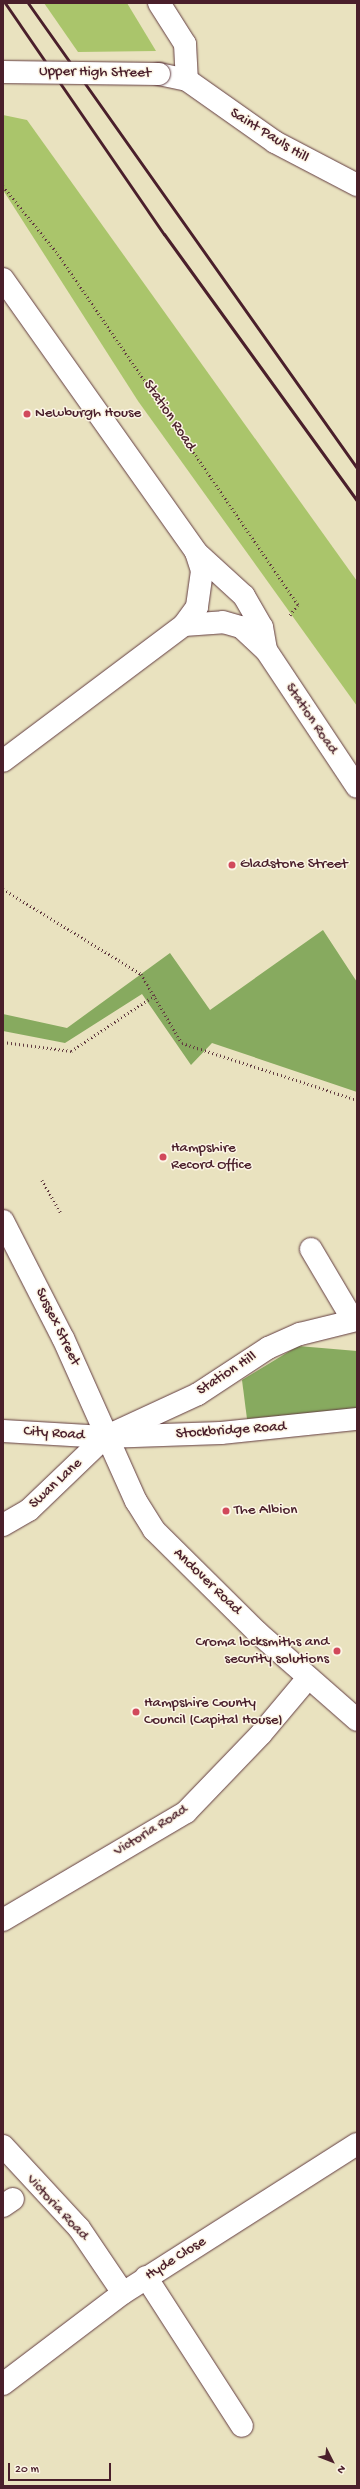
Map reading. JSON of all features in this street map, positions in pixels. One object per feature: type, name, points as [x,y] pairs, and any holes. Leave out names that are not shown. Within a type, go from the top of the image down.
[{"type":"main road","points":[[160,3],[185,44],[187,80]]},
{"type":"main road","name":"Upper High Street","points":[[3,72],[159,74],[187,80]]},
{"type":"main road","name":"Saint Pauls Hill","points":[[187,80],[274,142],[357,185]]},
{"type":"main road","name":"Station Road","points":[[3,279],[26,315],[196,552],[244,596],[262,627],[266,650]]},
{"type":"main road","points":[[3,299],[26,315]]},
{"type":"main road","points":[[3,761],[184,625],[197,607],[202,588],[202,571],[196,552]]},
{"type":"main road","name":"Station Road","points":[[184,625],[223,622],[241,627],[266,650],[357,787]]},
{"type":"main road","name":"Sussex Street","points":[[3,1221],[73,1358],[105,1437]]},
{"type":"main road","points":[[311,1249],[356,1318]]},
{"type":"main road","name":"Station Hill","points":[[105,1437],[198,1394],[268,1348],[356,1318]]},
{"type":"main road","name":"Stockbridge Road","points":[[105,1437],[220,1433],[357,1419]]},
{"type":"main road","name":"City Road","points":[[3,1431],[105,1437]]},
{"type":"main road","name":"Swan Lane","points":[[3,1525],[29,1510],[105,1437]]},
{"type":"main road","name":"Andover Road","points":[[105,1437],[154,1530],[308,1678],[357,1720]]},
{"type":"main road","name":"Victoria Road","points":[[3,1920],[186,1812],[261,1734],[308,1678]]},
{"type":"main road","name":"Hyde Close","points":[[3,2384],[123,2293],[357,2144]]},
{"type":"main road","name":"Victoria Road","points":[[3,2146],[79,2228],[123,2293]]},
{"type":"main road","points":[[146,2278],[242,2426]]},
{"type":"path","name":"Station Road","points":[[3,186],[58,254],[298,605],[266,650]]},
{"type":"path","points":[[3,889],[141,974],[155,995],[182,1043],[357,1100]]},
{"type":"path","points":[[3,1042],[71,1052],[155,995]]},
{"type":"path","points":[[42,1180],[62,1214]]},
{"type":"green space","points":[[44,3],[127,3],[156,51],[78,52]]},
{"type":"green space","points":[[3,115],[27,120],[357,581],[357,706],[138,401],[3,190]]},
{"type":"green space","points":[[323,930],[357,982],[357,1092],[212,1043],[191,1065],[142,994],[65,1043],[3,1031],[3,1014],[67,1028],[170,953],[210,1010]]},
{"type":"green space","points":[[298,1346],[357,1351],[357,1409],[247,1419],[242,1380]]},
{"type":"railway","points":[[5,3],[164,234],[357,501]]},
{"type":"railway","points":[[28,3],[357,468]]},
{"type":"place","name":"Newburgh House","points":[[27,414]]},
{"type":"place","name":"Gladstone Street","points":[[232,865]]},
{"type":"place","name":"Hampshire Record Office","points":[[163,1157]]},
{"type":"place","name":"The Albion","points":[[226,1511]]},
{"type":"place","name":"Croma locksmiths and security solutions","points":[[337,1651]]},
{"type":"place","name":"Hampshire County Council (Capital House)","points":[[136,1712]]}]
